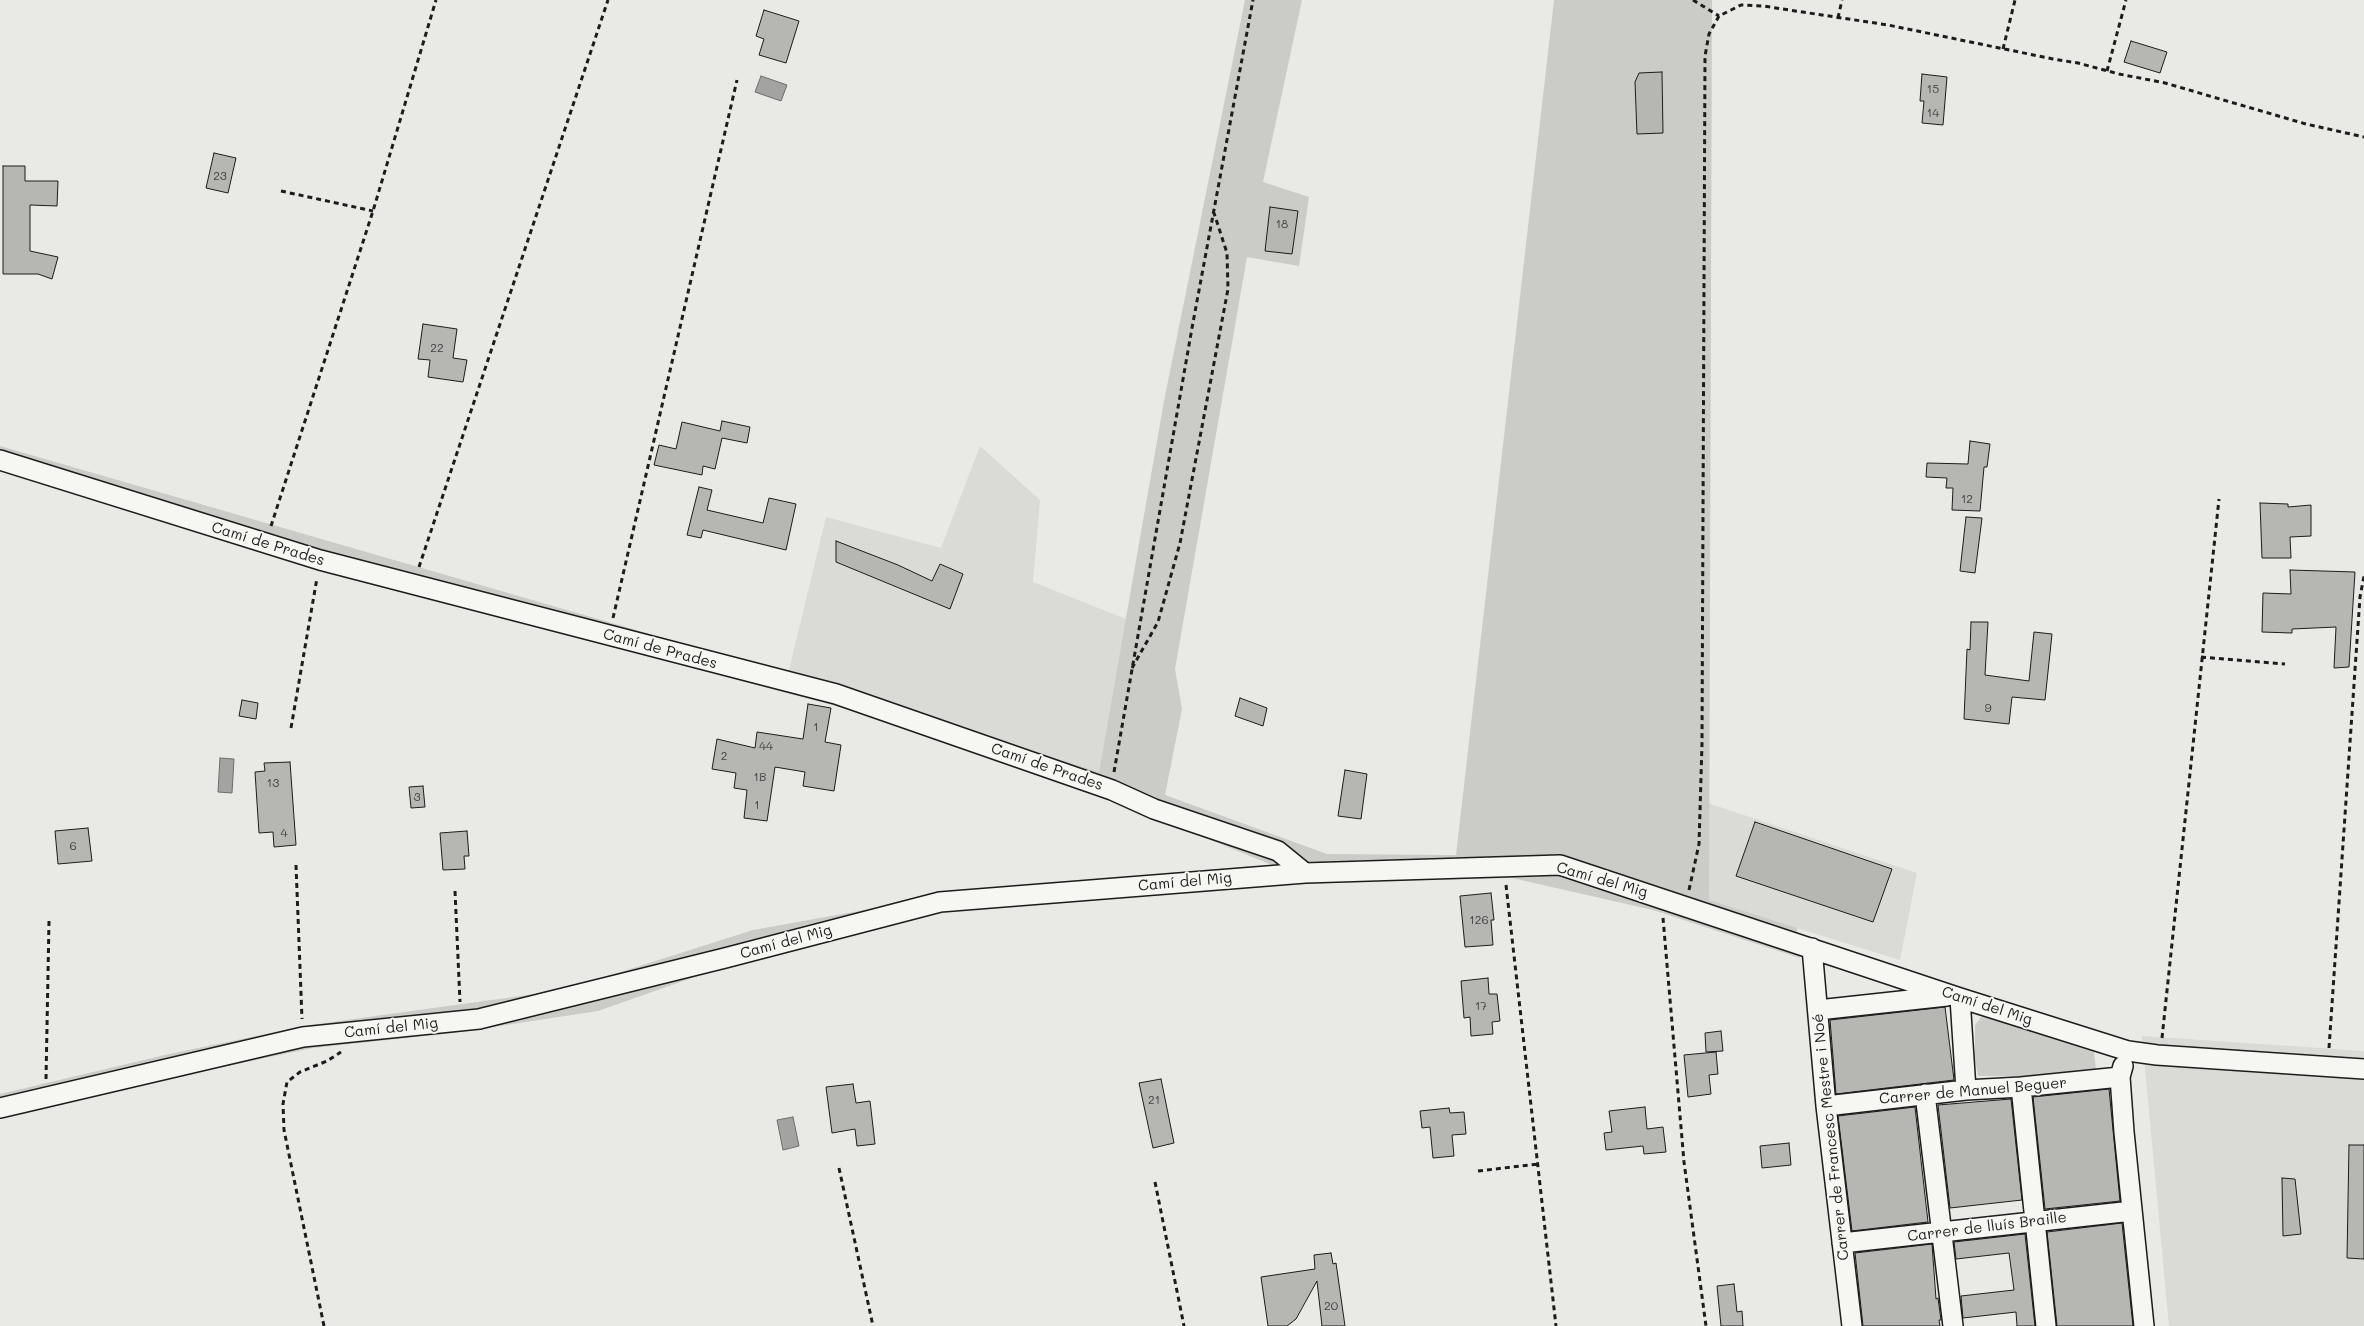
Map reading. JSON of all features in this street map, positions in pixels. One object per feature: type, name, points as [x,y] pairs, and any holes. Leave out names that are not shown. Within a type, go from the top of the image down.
[{"type":"street","name":"Camí de Prades","points":[[0,460],[320,560],[836,694],[1112,790],[1154,809],[1278,851],[1305,873]]},
{"type":"street","name":"Camí del Mig","points":[[0,1108],[303,1037],[479,1018],[706,963],[940,902],[1305,873],[1560,865],[1956,997],[2128,1051],[2156,1055],[2364,1069]]},
{"type":"street","name":"Carrer de Francesc Mestre i Noé","points":[[1812,948],[1826,1106],[1852,1326]]},
{"type":"street","points":[[1818,1010],[1956,997],[1966,1090]]},
{"type":"street","points":[[2128,1051],[2120,1077],[2144,1326]]},
{"type":"street","name":"Carrer de Manuel Beguer","points":[[1826,1106],[1925,1094],[2120,1077]]},
{"type":"street","points":[[2021,1087],[2046,1326]]},
{"type":"street","points":[[1925,1094],[1953,1326]]},
{"type":"street","name":"Carrer de lluís Braille","points":[[1842,1243],[1941,1233],[2034,1220],[2132,1211]]},
{"type":"path","points":[[266,543],[373,211],[436,0]]},
{"type":"path","points":[[413,584],[608,0]]},
{"type":"path","points":[[1112,790],[1115,761],[1131,671],[1253,0]]},
{"type":"path","points":[[1693,0],[1719,16]]},
{"type":"path","points":[[1838,18],[1842,0]]},
{"type":"path","points":[[2003,49],[2014,0]]},
{"type":"path","points":[[2108,71],[2126,0]]},
{"type":"path","points":[[1685,906],[1699,844],[1702,744],[1705,56],[1709,34],[1719,16],[1742,5],[1763,6],[1888,25],[2078,63],[2119,74],[2165,83],[2306,124],[2364,137]]},
{"type":"path","points":[[609,635],[738,80]]},
{"type":"path","points":[[281,191],[373,211]]},
{"type":"path","points":[[1131,671],[1158,622],[1180,543],[1228,289],[1227,253],[1214,211]]},
{"type":"path","points":[[2156,1055],[2162,1041],[2219,499]]},
{"type":"path","points":[[291,728],[320,560]]},
{"type":"path","points":[[2329,1066],[2360,606],[2364,576]]},
{"type":"path","points":[[2201,657],[2285,664]]},
{"type":"path","points":[[296,865],[303,1037]]},
{"type":"path","points":[[1504,867],[1556,1326]]},
{"type":"path","points":[[455,891],[461,1020]]},
{"type":"path","points":[[1661,898],[1684,1162],[1706,1326]]},
{"type":"path","points":[[46,1097],[49,921]]},
{"type":"path","points":[[324,1326],[284,1130],[283,1104],[287,1082],[300,1072],[327,1061],[345,1050],[352,1032]]},
{"type":"path","points":[[1478,1171],[1538,1164]]},
{"type":"path","points":[[839,1168],[873,1326]]},
{"type":"path","points":[[1155,1182],[1184,1326]]},
{"type":"shaded area","points":[[1245,0],[1302,0],[1263,182],[1309,197],[1299,266],[1247,257],[1175,669],[1182,709],[1165,795],[1327,854],[1456,855],[1554,0],[1712,0],[1709,900],[1797,928],[1800,958],[1653,910],[1512,878],[1275,883],[941,911],[723,967],[598,1011],[453,1033],[313,1048],[145,1083],[0,1118],[0,1094],[169,1054],[310,1025],[564,990],[753,930],[948,895],[1272,865],[1115,801],[858,712],[600,643],[213,534],[0,469],[0,446],[788,674],[1099,772],[1164,401]]},
{"type":"shaded area","points":[[761,76],[787,85],[781,101],[755,92]]},
{"type":"shaded area","points":[[980,446],[1040,500],[1033,582],[1126,619],[1099,772],[788,674],[826,517],[941,548]]},
{"type":"shaded area","points":[[220,758],[234,759],[232,793],[218,792]]},
{"type":"shaded area","points":[[1708,803],[1917,873],[1900,960],[1709,901]]},
{"type":"shaded area","points":[[1982,1016],[2094,1052],[2096,1070],[2030,1076],[1978,1076],[1975,1060],[1975,1025]]},
{"type":"shaded area","points":[[2142,1036],[2364,1051],[2364,1326],[2169,1326]]},
{"type":"shaded area","points":[[793,1117],[799,1146],[783,1150],[777,1120]]},
{"type":"building","points":[[764,10],[799,21],[786,63],[759,55],[764,39],[756,36]]},
{"type":"building","points":[[2131,41],[2167,52],[2160,73],[2124,62]]},
{"type":"building","points":[[1662,72],[1663,133],[1637,134],[1635,82],[1639,73]]},
{"type":"building","points":[[1922,74],[1947,77],[1943,125],[1922,123],[1924,101],[1920,101]]},
{"type":"building","points":[[214,153],[236,158],[228,193],[206,188]]},
{"type":"building","points":[[3,166],[25,166],[25,181],[58,181],[57,206],[30,205],[30,251],[58,257],[52,279],[38,274],[3,274]]},
{"type":"building","points":[[1270,207],[1298,211],[1292,254],[1265,251]]},
{"type":"building","points":[[423,324],[457,329],[453,358],[467,360],[463,382],[428,377],[430,360],[418,359]]},
{"type":"building","points":[[722,421],[750,427],[747,443],[722,438],[715,469],[703,466],[702,475],[654,465],[659,445],[676,449],[682,422],[720,431]]},
{"type":"building","points":[[1970,441],[1990,444],[1987,467],[1984,467],[1980,511],[1952,510],[1953,488],[1946,488],[1947,478],[1926,477],[1927,463],[1968,464]]},
{"type":"building","points":[[699,487],[712,490],[707,510],[763,523],[769,498],[796,504],[786,550],[703,530],[701,538],[687,535]]},
{"type":"building","points":[[2260,503],[2288,504],[2288,507],[2311,505],[2311,536],[2290,537],[2291,558],[2262,558]]},
{"type":"building","points":[[1966,517],[1982,518],[1975,573],[1960,571]]},
{"type":"building","points":[[836,541],[898,565],[932,581],[940,564],[963,574],[950,609],[836,562]]},
{"type":"building","points":[[2290,570],[2355,572],[2349,667],[2334,668],[2336,627],[2292,629],[2292,633],[2262,632],[2263,593],[2291,594]]},
{"type":"building","points":[[1971,622],[1988,622],[1985,675],[2029,681],[2034,632],[2052,634],[2045,700],[2012,697],[2009,724],[1964,719],[1967,649],[1970,650]]},
{"type":"building","points":[[1240,698],[1267,708],[1263,726],[1235,716]]},
{"type":"building","points":[[242,700],[258,703],[256,719],[239,716]]},
{"type":"building","points":[[808,704],[831,708],[825,742],[841,745],[834,791],[803,786],[805,772],[775,767],[767,821],[744,818],[747,790],[734,788],[736,773],[712,769],[717,739],[755,748],[757,732],[803,739]]},
{"type":"building","points":[[290,762],[296,845],[274,847],[273,832],[259,833],[255,772],[265,771],[264,763]]},
{"type":"building","points":[[1345,770],[1367,774],[1361,819],[1338,816]]},
{"type":"building","points":[[423,786],[425,807],[411,808],[409,787]]},
{"type":"building","points":[[1755,822],[1892,869],[1873,922],[1736,876]]},
{"type":"building","points":[[88,828],[92,861],[58,864],[55,831]]},
{"type":"building","points":[[467,831],[469,856],[464,856],[465,869],[443,870],[440,833]]},
{"type":"building","points":[[1491,893],[1494,920],[1491,920],[1493,945],[1465,947],[1460,896]]},
{"type":"building","points":[[1488,978],[1489,994],[1497,994],[1500,1021],[1492,1022],[1493,1034],[1471,1036],[1470,1017],[1464,1018],[1461,981]]},
{"type":"building","points":[[1945,1007],[1954,1080],[1836,1094],[1830,1020]]},
{"type":"building","points":[[1721,1031],[1723,1051],[1706,1052],[1705,1033]]},
{"type":"building","points":[[1716,1052],[1718,1074],[1709,1075],[1711,1094],[1688,1097],[1684,1055]]},
{"type":"building","points":[[1161,1079],[1174,1143],[1153,1148],[1139,1083]]},
{"type":"building","points":[[853,1084],[856,1103],[870,1101],[875,1144],[857,1146],[855,1129],[832,1133],[826,1087]]},
{"type":"building","points":[[2109,1089],[2120,1201],[2045,1209],[2033,1097]]},
{"type":"building","points":[[2011,1099],[2022,1200],[1950,1208],[1938,1105]]},
{"type":"building","points":[[1645,1107],[1647,1129],[1663,1127],[1666,1152],[1644,1154],[1643,1146],[1606,1150],[1604,1133],[1612,1132],[1609,1111]]},
{"type":"building","points":[[1915,1107],[1928,1222],[1852,1231],[1838,1116]]},
{"type":"building","points":[[1449,1108],[1450,1113],[1464,1112],[1466,1134],[1452,1135],[1454,1156],[1433,1158],[1430,1127],[1422,1128],[1420,1111]]},
{"type":"building","points":[[1789,1143],[1791,1165],[1762,1168],[1760,1146]]},
{"type":"building","points":[[2349,1145],[2364,1145],[2364,1259],[2347,1258]]},
{"type":"building","points":[[2282,1178],[2295,1179],[2301,1234],[2283,1236]]},
{"type":"building","points":[[2122,1223],[2133,1326],[2057,1326],[2047,1232]]},
{"type":"building","points":[[2025,1234],[2035,1326],[2017,1326],[2016,1312],[1963,1318],[1961,1296],[2014,1290],[2009,1253],[1956,1259],[1954,1242]]},
{"type":"building","points":[[1932,1244],[1936,1299],[1938,1298],[1941,1320],[1939,1320],[1940,1326],[1863,1326],[1855,1253]]},
{"type":"building","points":[[1331,1253],[1333,1264],[1336,1263],[1345,1326],[1322,1326],[1317,1281],[1296,1319],[1287,1326],[1268,1326],[1261,1277],[1315,1269],[1314,1255]]},
{"type":"building","points":[[1734,1284],[1737,1312],[1742,1311],[1743,1326],[1721,1326],[1717,1286]]}]
